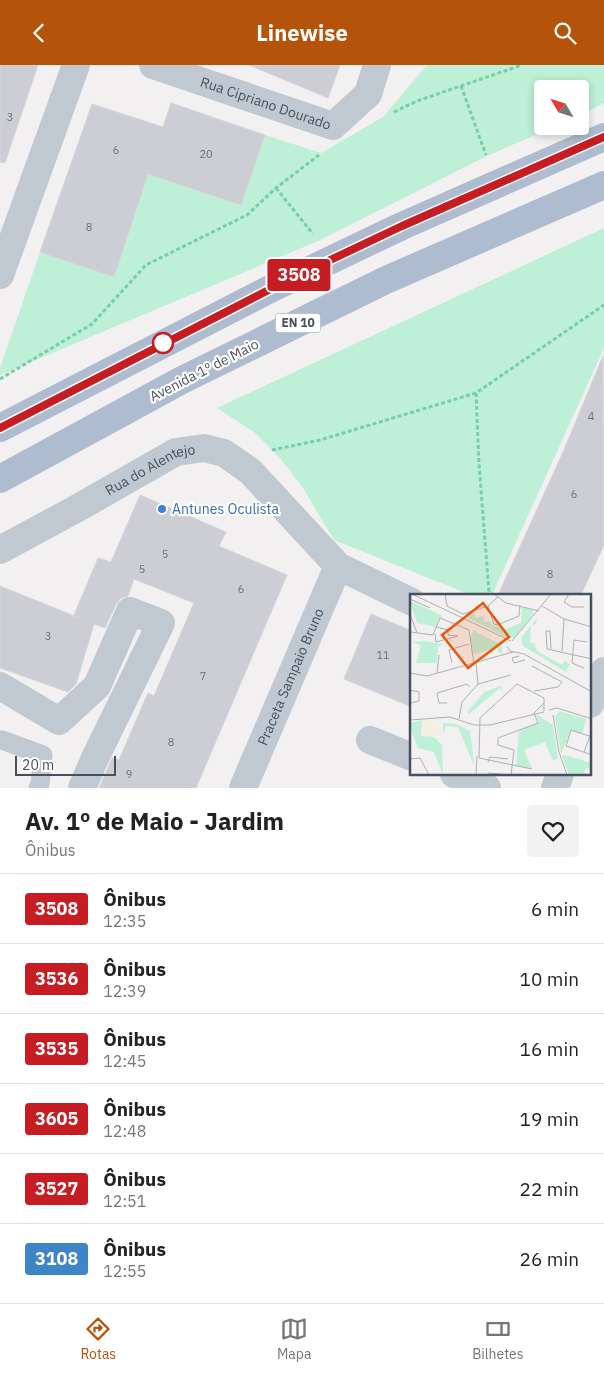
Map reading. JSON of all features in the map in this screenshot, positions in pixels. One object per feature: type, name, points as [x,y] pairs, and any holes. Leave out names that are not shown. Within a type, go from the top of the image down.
[{"type":"main road","points":[[0,428],[280,284],[402,226],[604,137]]},
{"type":"main road","name":"Avenida 1º de Maio","points":[[0,479],[182,380],[377,284],[604,185]]},
{"type":"street","points":[[0,273],[76,65]]},
{"type":"street","name":"Rua Cipriano Dourado","points":[[153,65],[212,74],[333,126],[368,93],[377,65]]},
{"type":"street","name":"Rua do Alentejo","points":[[0,550],[176,452],[204,447],[224,453],[250,471],[338,566],[410,601]]},
{"type":"street","name":"Praceta Sampaio Bruno","points":[[243,788],[338,566]]},
{"type":"street","points":[[0,687],[59,721],[97,686],[130,611],[161,623],[82,788]]},
{"type":"street","points":[[370,740],[410,756]]},
{"type":"street","points":[[459,776],[487,788]]},
{"type":"street","points":[[554,788],[559,776]]},
{"type":"lane","points":[[0,740],[44,755],[38,788]]},
{"type":"path","points":[[391,113],[417,101],[522,65]]},
{"type":"path","points":[[461,86],[489,162]]},
{"type":"path","points":[[0,379],[92,325],[146,265],[247,215],[276,188],[321,153]]},
{"type":"path","points":[[276,188],[318,241]]},
{"type":"path","points":[[250,471],[272,450],[320,440],[476,393],[604,305]]},
{"type":"path","points":[[476,393],[479,464],[489,592]]},
{"type":"green space","points":[[427,65],[604,65],[604,103],[589,111],[589,80],[534,80],[535,135],[487,156],[318,241],[0,375],[0,368],[40,252],[114,277],[148,174],[240,205],[265,135],[321,153],[383,117]]},
{"type":"green space","points":[[604,228],[604,348],[492,594],[469,594],[334,540],[303,488],[280,458],[254,432],[217,408]]},
{"type":"building","points":[[0,65],[38,65],[5,163],[0,162]]},
{"type":"building","points":[[249,65],[340,65],[328,98]]},
{"type":"building","points":[[171,103],[265,135],[241,205],[148,174],[114,277],[40,252],[92,104],[163,127]]},
{"type":"building","points":[[603,356],[604,545],[581,594],[498,594],[564,450]]},
{"type":"building","points":[[140,495],[226,532],[219,546],[287,575],[196,788],[99,788],[112,758],[119,760],[148,693],[154,696],[194,603],[134,579],[128,596],[121,598],[116,604],[105,628],[94,624],[76,684],[68,692],[0,668],[0,586],[82,619],[74,615],[98,558],[111,562]]},
{"type":"building","points":[[371,614],[410,630],[410,706],[344,679]]},
{"type":"bus line","name":"3508","points":[[0,428],[288,280],[402,226],[604,137]]},
{"type":"place","name":"Antunes Oculista","points":[[162,509]]}]
